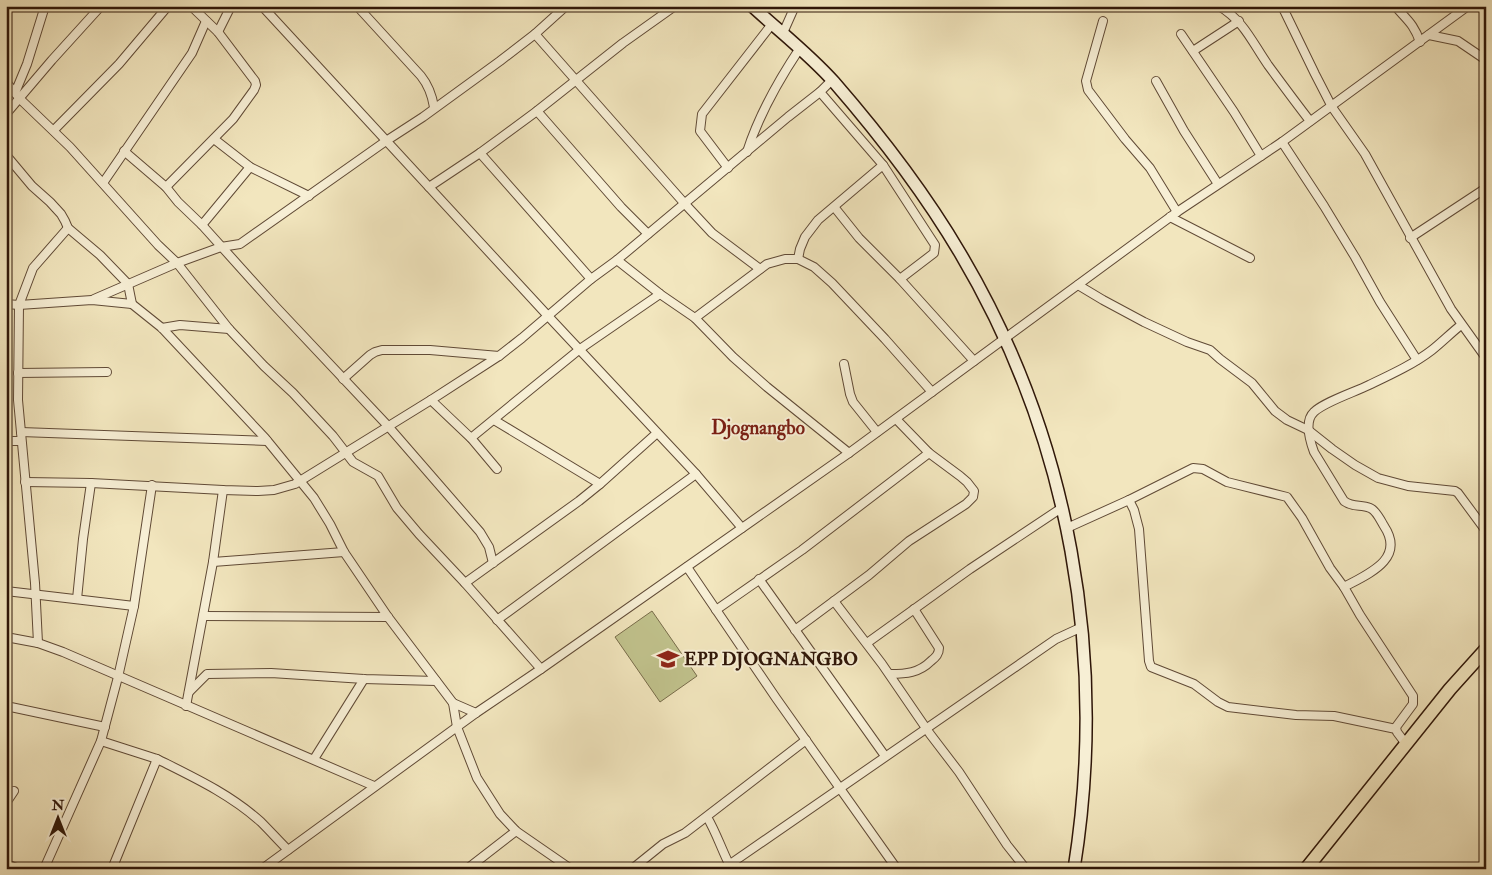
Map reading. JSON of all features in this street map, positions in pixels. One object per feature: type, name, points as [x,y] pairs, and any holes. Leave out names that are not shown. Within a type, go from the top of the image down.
[{"type":"main road","points":[[752,6],[800,48],[832,80],[900,162],[961,254],[986,300],[1005,339],[1036,414],[1063,507],[1082,627],[1087,743],[1082,808],[1074,869]]},
{"type":"main road","points":[[1306,869],[1450,689],[1486,648]]},
{"type":"street","points":[[18,96],[45,6]]},
{"type":"street","points":[[6,114],[18,96],[99,9],[89,6]]},
{"type":"street","points":[[54,130],[119,64],[168,6]]},
{"type":"street","points":[[166,187],[233,118],[256,85],[255,81],[218,32],[191,6]]},
{"type":"street","points":[[218,32],[231,6]]},
{"type":"street","points":[[262,6],[696,474],[742,528]]},
{"type":"street","points":[[357,6],[422,76],[432,93],[434,107]]},
{"type":"street","points":[[92,300],[177,263],[221,247],[240,244],[500,61],[535,34],[556,9],[566,6]]},
{"type":"street","points":[[430,187],[538,111],[623,43],[675,6]]},
{"type":"street","points":[[783,33],[796,6]]},
{"type":"street","points":[[1219,6],[1239,21],[1268,65],[1310,121]]},
{"type":"street","points":[[1282,6],[1332,107],[1365,154],[1442,294],[1486,358]]},
{"type":"street","points":[[1395,6],[1411,23],[1420,42]]},
{"type":"street","points":[[262,869],[476,713],[541,670],[849,453],[1174,214],[1332,107],[1468,6]]},
{"type":"street","points":[[103,183],[192,53],[206,21]]},
{"type":"street","points":[[1103,21],[1086,81],[1088,90],[1125,140],[1150,168],[1174,214],[1250,258]]},
{"type":"street","points":[[1193,51],[1239,21]]},
{"type":"street","points":[[728,168],[700,131],[702,114],[772,24]]},
{"type":"street","points":[[535,34],[685,204],[712,232],[760,269]]},
{"type":"street","points":[[1181,34],[1245,128],[1261,156]]},
{"type":"street","points":[[1429,35],[1458,41],[1486,60]]},
{"type":"street","points":[[747,152],[754,130],[777,83],[800,48]]},
{"type":"street","points":[[25,482],[152,485],[223,490],[274,490],[289,487],[432,400],[499,356],[685,204],[832,80]]},
{"type":"street","points":[[1156,81],[1184,131],[1218,184]]},
{"type":"street","points":[[6,82],[54,130],[158,245],[177,263],[229,329],[341,444],[356,465],[378,476],[397,508],[541,670]]},
{"type":"street","points":[[820,92],[884,165],[935,245],[934,253],[900,279]]},
{"type":"street","points":[[538,111],[621,207],[648,234]]},
{"type":"street","points":[[214,139],[250,167],[309,196]]},
{"type":"street","points":[[1282,142],[1324,206],[1380,302],[1417,360]]},
{"type":"street","points":[[124,151],[166,187],[388,426],[480,532],[489,548],[493,562]]},
{"type":"street","points":[[480,153],[592,279]]},
{"type":"street","points":[[6,155],[32,186],[61,214],[68,228],[100,255],[128,284],[132,304]]},
{"type":"street","points":[[798,259],[805,237],[818,220],[835,208],[884,165]]},
{"type":"street","points":[[202,225],[250,167]]},
{"type":"street","points":[[1410,238],[1486,188]]},
{"type":"street","points":[[835,208],[860,238],[900,279],[974,362]]},
{"type":"street","points":[[38,643],[21,441],[18,373],[19,305],[33,268],[68,228]]},
{"type":"street","points":[[695,318],[760,269],[785,259],[798,259],[814,267],[832,283],[932,392]]},
{"type":"street","points":[[617,260],[660,294],[695,318],[733,357],[767,387],[849,453]]},
{"type":"street","points":[[1078,285],[1144,322],[1186,342],[1210,350],[1252,383],[1275,411],[1287,420],[1308,430],[1340,454],[1378,478],[1408,486],[1455,491],[1486,532]]},
{"type":"street","points":[[471,438],[580,350],[660,294]]},
{"type":"street","points":[[6,304],[19,305],[92,300],[132,304],[162,328],[268,441],[322,510],[344,552],[388,617],[453,703],[457,727],[480,784],[500,814],[516,831],[571,869]]},
{"type":"street","points":[[1344,587],[1374,571],[1388,556],[1391,539],[1374,510],[1368,507],[1351,506],[1344,501],[1314,452],[1308,430],[1311,417],[1314,412],[1328,403],[1367,386],[1417,360],[1431,351],[1461,324]]},
{"type":"street","points":[[162,328],[180,325],[229,329]]},
{"type":"street","points":[[343,379],[370,355],[382,350],[430,350],[499,356]]},
{"type":"street","points":[[844,364],[850,394],[877,432]]},
{"type":"street","points":[[18,373],[107,372]]},
{"type":"street","points":[[432,400],[471,438],[497,469]]},
{"type":"street","points":[[795,630],[868,575],[896,550],[966,504],[973,497],[974,491],[968,482],[929,453],[896,419]]},
{"type":"street","points":[[494,420],[600,484]]},
{"type":"street","points":[[21,432],[268,441]]},
{"type":"street","points":[[465,583],[600,484],[657,433]]},
{"type":"street","points":[[6,441],[21,441]]},
{"type":"street","points":[[716,610],[802,550],[929,453]]},
{"type":"street","points":[[1067,528],[1196,468],[1203,469],[1227,482],[1284,496],[1302,518],[1330,568],[1413,696],[1413,704],[1396,728]]},
{"type":"street","points":[[497,620],[696,474]]},
{"type":"street","points":[[77,599],[91,483]]},
{"type":"street","points":[[44,869],[102,741],[134,606],[152,485]]},
{"type":"street","points":[[186,706],[213,562],[223,490]]},
{"type":"street","points":[[1129,500],[1139,529],[1151,667],[1194,684],[1228,707],[1288,714],[1334,716],[1396,728],[1406,744]]},
{"type":"street","points":[[866,643],[978,563],[1063,507]]},
{"type":"street","points":[[213,562],[344,552]]},
{"type":"street","points":[[687,567],[897,869]]},
{"type":"street","points":[[760,579],[886,756]]},
{"type":"street","points":[[6,591],[134,606]]},
{"type":"street","points":[[834,601],[890,674],[926,728],[959,772],[1007,845],[1026,869]]},
{"type":"street","points":[[890,674],[918,671],[933,660],[939,651],[939,648],[914,609]]},
{"type":"street","points":[[203,616],[388,617]]},
{"type":"street","points":[[707,817],[716,833],[726,867],[1056,639],[1082,627]]},
{"type":"street","points":[[6,637],[38,643],[62,652],[374,786]]},
{"type":"street","points":[[194,665],[207,674],[271,673],[436,681]]},
{"type":"street","points":[[189,692],[207,674]]},
{"type":"street","points":[[314,759],[364,679]]},
{"type":"street","points":[[453,703],[476,713]]},
{"type":"street","points":[[6,706],[105,727]]},
{"type":"street","points":[[632,869],[663,844],[685,833],[707,817],[806,740]]},
{"type":"street","points":[[102,741],[157,759],[210,786],[235,802],[260,822],[288,850]]},
{"type":"street","points":[[112,869],[157,759]]},
{"type":"street","points":[[6,803],[14,792]]},
{"type":"street","points":[[467,869],[516,831]]},
{"type":"street","points":[[6,864],[19,869]]},
{"type":"green space","points":[[652,611],[697,676],[660,702],[615,637]]},
{"type":"place","name":"EPP DJOGNANGBO","points":[[668,659]]},
{"type":"district","name":"Djognangbo","points":[[758,428]]}]
